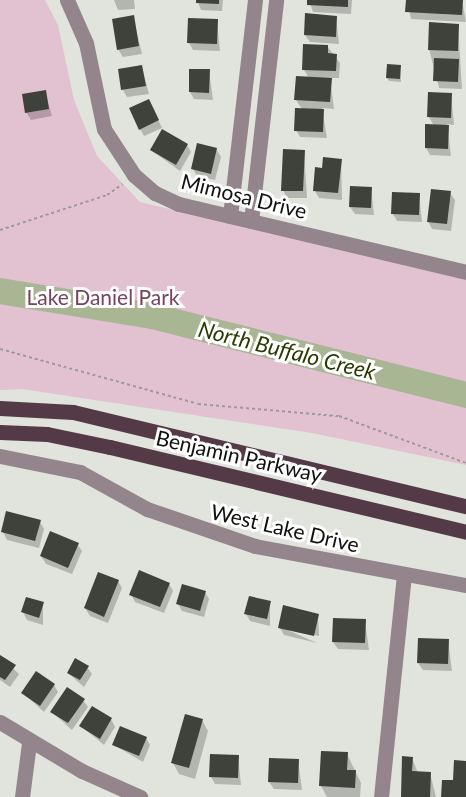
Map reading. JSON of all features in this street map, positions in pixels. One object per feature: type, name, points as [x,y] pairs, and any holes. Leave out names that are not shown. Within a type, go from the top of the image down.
[{"type":"main road","name":"Benjamin Parkway","points":[[0,408],[73,412],[466,506]]},
{"type":"main road","name":"Benjamin Parkway","points":[[0,432],[47,434],[110,447],[466,532]]},
{"type":"street","name":"Mimosa Drive","points":[[67,0],[86,43],[104,129],[134,176],[179,204],[466,272]]},
{"type":"street","points":[[230,216],[255,0]]},
{"type":"street","points":[[251,221],[276,0]]},
{"type":"street","name":"West Lake Drive","points":[[0,456],[80,471],[147,509],[255,546],[466,585]]},
{"type":"street","points":[[381,797],[404,575]]},
{"type":"street","points":[[0,722],[29,742],[140,797]]},
{"type":"street","points":[[22,797],[29,742]]},
{"type":"path","points":[[0,230],[107,195],[134,176]]},
{"type":"path","points":[[0,349],[182,401],[339,416],[466,463]]},
{"type":"green space","name":"Lake Daniel Park","points":[[0,0],[45,0],[58,25],[74,100],[97,156],[140,202],[466,279],[466,465],[312,433],[22,389],[0,390]]},
{"type":"building","points":[[196,0],[219,0],[219,4],[196,3]]},
{"type":"building","points":[[307,0],[348,0],[348,7],[307,5]]},
{"type":"building","points":[[406,0],[463,0],[462,15],[405,12]]},
{"type":"building","points":[[305,13],[337,16],[336,37],[304,35]]},
{"type":"building","points":[[134,15],[139,46],[117,50],[112,19]]},
{"type":"building","points":[[188,18],[218,19],[217,44],[187,43]]},
{"type":"building","points":[[429,22],[459,24],[458,51],[428,50]]},
{"type":"building","points":[[303,44],[328,45],[328,53],[337,54],[336,71],[302,70]]},
{"type":"building","points":[[434,58],[459,59],[458,82],[433,81]]},
{"type":"building","points":[[387,64],[401,65],[400,79],[386,78]]},
{"type":"building","points":[[142,65],[146,86],[121,90],[118,69]]},
{"type":"building","points":[[189,69],[210,69],[209,93],[189,92]]},
{"type":"building","points":[[296,76],[332,78],[330,102],[294,100]]},
{"type":"building","points":[[46,90],[49,109],[25,113],[22,94]]},
{"type":"building","points":[[428,92],[452,93],[451,118],[427,117]]},
{"type":"building","points":[[149,99],[159,120],[139,130],[129,108]]},
{"type":"building","points":[[295,108],[324,109],[323,132],[294,131]]},
{"type":"building","points":[[425,124],[449,125],[448,149],[425,148]]},
{"type":"building","points":[[162,129],[188,144],[176,165],[150,150]]},
{"type":"building","points":[[197,143],[217,148],[211,174],[191,169]]},
{"type":"building","points":[[283,149],[305,150],[303,191],[281,191]]},
{"type":"building","points":[[323,157],[342,159],[338,193],[313,191],[315,167],[322,168]]},
{"type":"building","points":[[350,186],[372,187],[371,208],[349,207]]},
{"type":"building","points":[[431,189],[451,191],[447,224],[427,222]]},
{"type":"building","points":[[392,192],[420,193],[419,215],[391,214]]},
{"type":"building","points":[[6,511],[41,520],[35,541],[1,532]]},
{"type":"building","points":[[50,531],[79,543],[68,568],[40,556]]},
{"type":"building","points":[[139,570],[170,583],[160,607],[129,595]]},
{"type":"building","points":[[98,572],[119,580],[104,617],[84,608]]},
{"type":"building","points":[[182,584],[206,591],[200,611],[176,604]]},
{"type":"building","points":[[249,596],[271,601],[267,619],[244,614]]},
{"type":"building","points":[[26,597],[44,602],[39,618],[21,612]]},
{"type":"building","points":[[283,605],[319,614],[314,636],[278,628]]},
{"type":"building","points":[[333,618],[366,619],[365,643],[332,642]]},
{"type":"building","points":[[418,638],[449,639],[448,664],[417,663]]},
{"type":"building","points":[[0,655],[16,665],[5,680],[0,677]]},
{"type":"building","points":[[75,658],[89,666],[80,680],[67,673]]},
{"type":"building","points":[[36,671],[55,684],[40,706],[21,693]]},
{"type":"building","points":[[67,687],[85,699],[68,723],[50,712]]},
{"type":"building","points":[[92,706],[112,718],[100,739],[79,726]]},
{"type":"building","points":[[185,714],[203,719],[189,768],[171,763]]},
{"type":"building","points":[[120,726],[147,737],[139,756],[112,745]]},
{"type":"building","points":[[321,751],[348,752],[347,770],[356,770],[355,788],[319,786]]},
{"type":"building","points":[[210,754],[239,755],[238,778],[209,777]]},
{"type":"building","points":[[402,756],[413,757],[412,771],[431,772],[430,797],[401,797]]},
{"type":"building","points":[[269,758],[299,759],[298,783],[268,782]]},
{"type":"building","points":[[454,760],[466,761],[466,797],[441,797],[442,780],[453,780]]},
{"type":"waterway","name":"North Buffalo Creek","points":[[0,291],[152,316],[466,395]]}]
